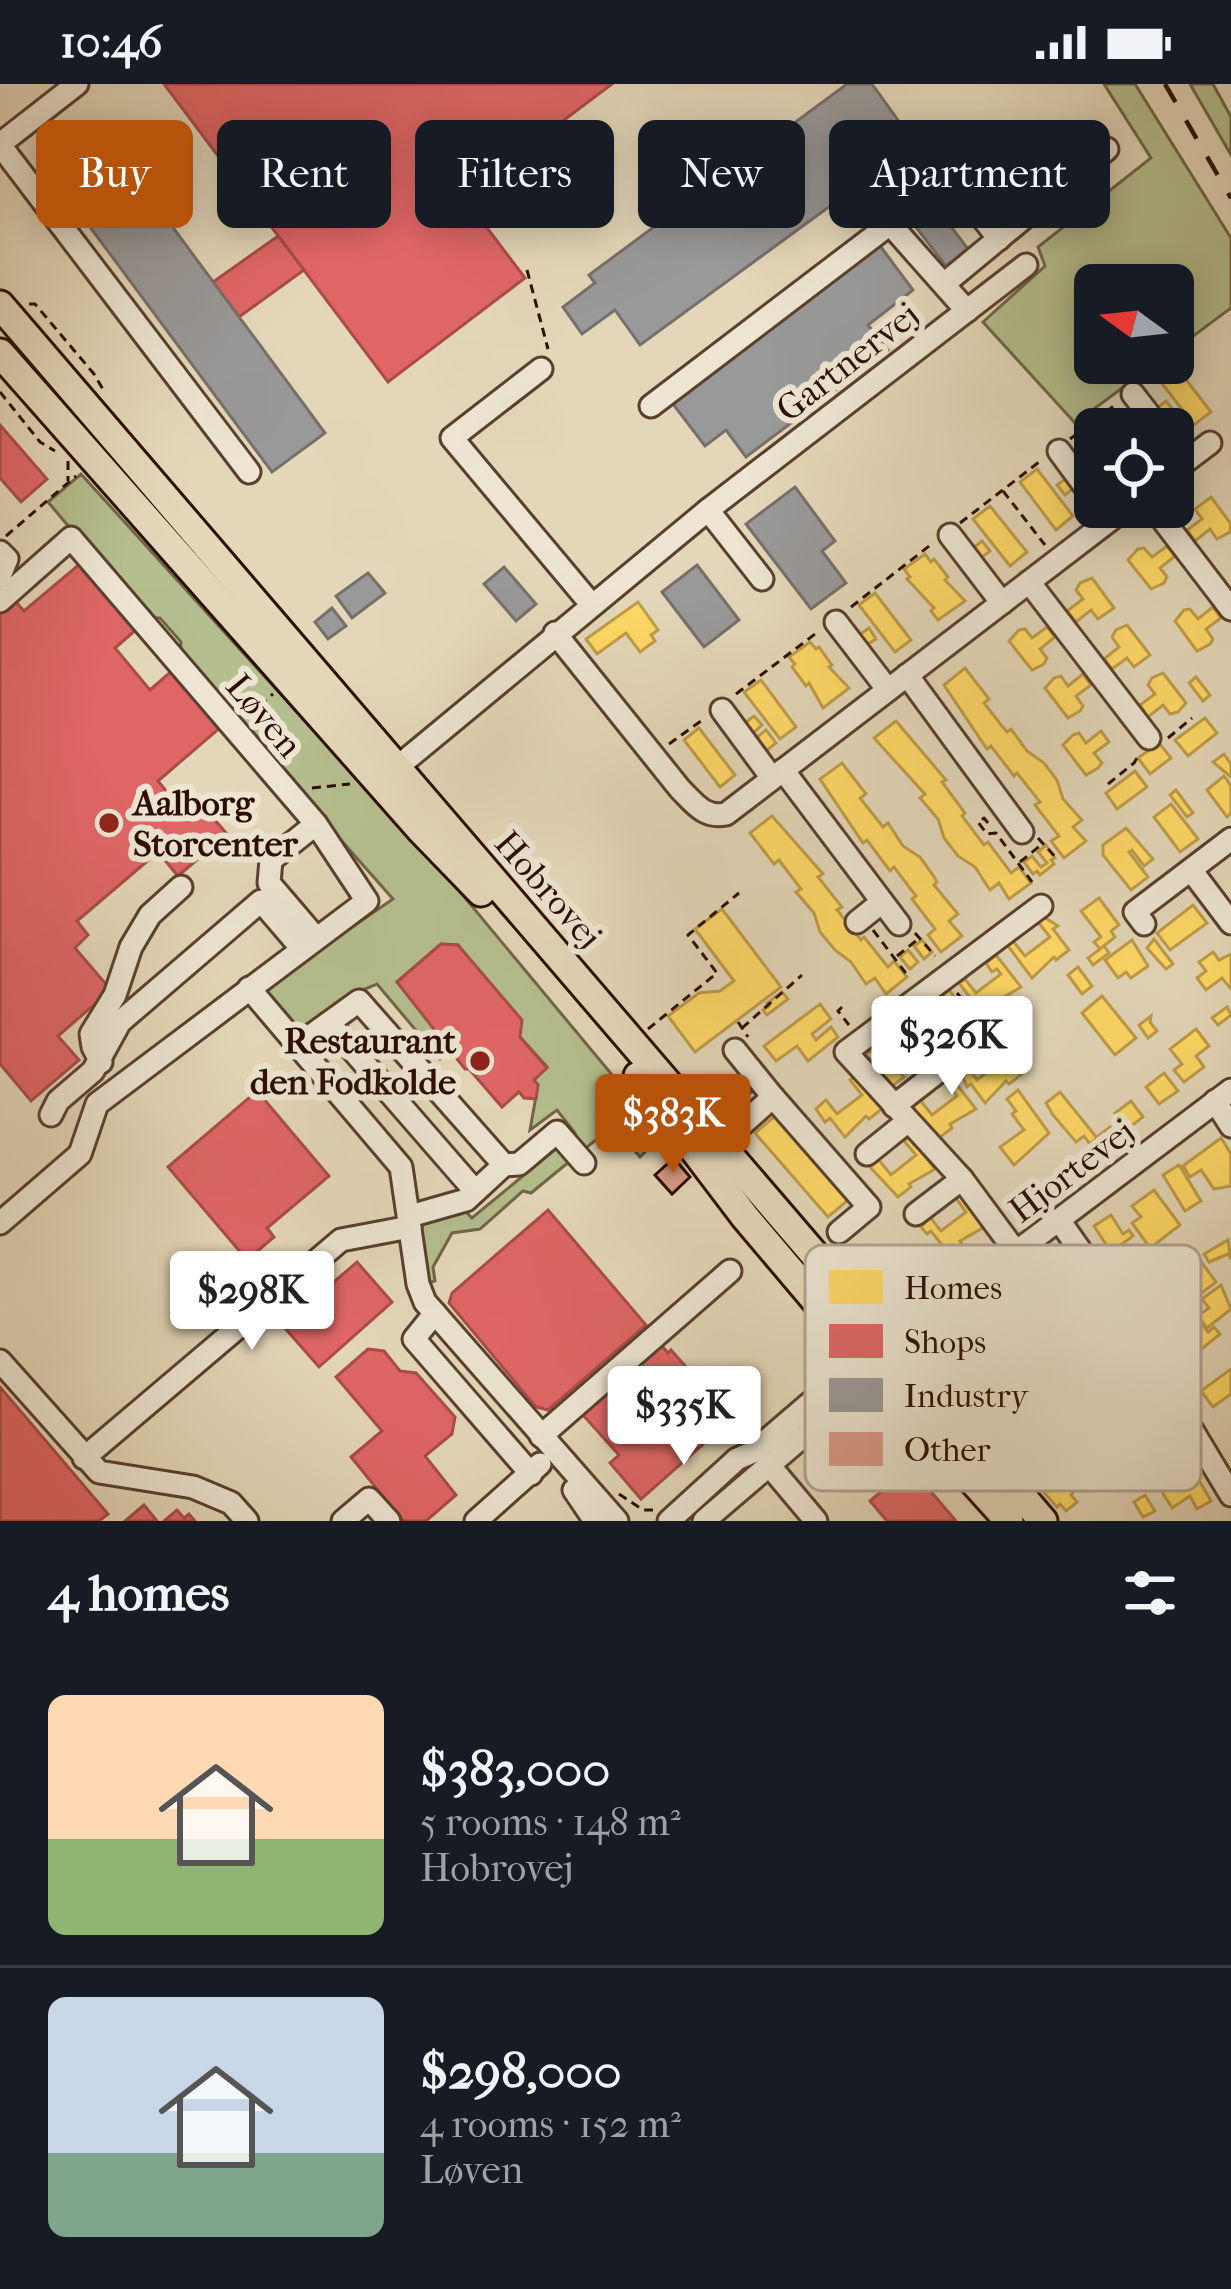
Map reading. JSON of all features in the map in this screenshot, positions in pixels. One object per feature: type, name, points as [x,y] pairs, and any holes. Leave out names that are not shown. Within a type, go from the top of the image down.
[{"type":"main road","name":"Hobrovej","points":[[0,304],[473,884],[630,1066],[805,1288]]},
{"type":"main road","name":"Hobrovej","points":[[0,353],[81,460],[388,775],[633,1042],[806,1245]]},
{"type":"main road","name":"Hobrovej","points":[[982,1491],[1009,1521]]},
{"type":"main road","name":"Hobrovej","points":[[1017,1491],[1043,1521]]},
{"type":"street","points":[[76,84],[0,145],[59,208],[249,472]]},
{"type":"street","points":[[651,406],[890,224],[967,311]]},
{"type":"street","points":[[991,228],[1000,239]]},
{"type":"street","points":[[944,284],[1014,228]]},
{"type":"street","name":"Gartnervej","points":[[388,775],[708,510],[1026,265]]},
{"type":"street","points":[[541,369],[452,438],[591,604]]},
{"type":"street","points":[[1133,394],[1144,408]]},
{"type":"street","points":[[1194,451],[1210,443]]},
{"type":"street","points":[[1059,449],[1074,470]]},
{"type":"street","points":[[708,510],[762,579]]},
{"type":"street","points":[[555,633],[680,789],[713,816],[726,814],[1057,561],[1093,528]]},
{"type":"street","points":[[1169,528],[1231,609]]},
{"type":"street","points":[[950,535],[1002,603]]},
{"type":"street","name":"Løven","points":[[0,601],[71,538],[316,824],[367,901],[97,1104],[80,1154],[0,1223]]},
{"type":"street","points":[[0,552],[7,559],[0,576]]},
{"type":"street","points":[[1029,582],[1125,723],[1149,738]]},
{"type":"street","points":[[827,627],[888,690]]},
{"type":"street","points":[[907,676],[997,816],[1032,838]]},
{"type":"street","points":[[726,704],[899,924]]},
{"type":"street","points":[[309,943],[269,883],[271,860],[316,824]]},
{"type":"street","points":[[1144,924],[1135,912],[1231,839]]},
{"type":"street","points":[[1191,870],[1231,923]]},
{"type":"street","points":[[120,1085],[100,1060],[91,1034],[115,995],[131,946],[150,915],[181,887]]},
{"type":"street","points":[[52,1115],[58,1102],[100,1060],[102,1048],[120,1022],[261,901],[309,943]]},
{"type":"street","points":[[857,922],[882,902]]},
{"type":"street","points":[[1011,1245],[962,1179],[846,1052],[940,967],[1041,906]]},
{"type":"street","points":[[249,988],[401,1167],[418,1284],[435,1313],[616,1521]]},
{"type":"street","points":[[298,1045],[359,1001],[503,1165]]},
{"type":"street","points":[[329,1023],[475,1191]]},
{"type":"street","points":[[867,1154],[901,1114],[999,1038]]},
{"type":"street","points":[[742,1045],[773,1097],[869,1207],[838,1232]]},
{"type":"street","points":[[1223,1096],[1231,1126]]},
{"type":"street","name":"Hjortevej","points":[[1025,1245],[1223,1096]]},
{"type":"street","points":[[720,1144],[773,1097]]},
{"type":"street","points":[[84,1459],[341,1240],[466,1201],[503,1165],[519,1164],[557,1132],[584,1163]]},
{"type":"street","points":[[916,1214],[962,1179]]},
{"type":"street","points":[[1059,1220],[1076,1245]]},
{"type":"street","points":[[476,1521],[531,1474],[548,1444],[730,1271]]},
{"type":"street","points":[[435,1313],[414,1340],[531,1474]]},
{"type":"street","points":[[0,1361],[99,1472],[213,1493],[231,1503],[247,1521]]},
{"type":"street","points":[[704,1521],[805,1414]]},
{"type":"street","points":[[548,1444],[595,1521]]},
{"type":"street","points":[[1201,1445],[1231,1495]]},
{"type":"street","points":[[661,1515],[737,1459],[761,1459],[816,1521]]},
{"type":"street","points":[[344,1521],[369,1499],[389,1521]]},
{"type":"path","points":[[527,270],[551,362],[541,369]]},
{"type":"path","points":[[853,604],[1133,394]]},
{"type":"path","points":[[0,541],[68,483],[81,460]]},
{"type":"path","points":[[68,483],[81,460]]},
{"type":"path","points":[[1003,490],[1057,561]]},
{"type":"path","points":[[653,756],[827,627]]},
{"type":"path","points":[[233,728],[290,679]]},
{"type":"path","points":[[286,790],[388,775]]},
{"type":"path","points":[[997,816],[978,822],[987,834],[996,833],[1032,882]]},
{"type":"path","points":[[1018,863],[1032,838],[1046,842],[1058,860]]},
{"type":"path","points":[[633,1042],[716,973],[688,935],[739,893]]},
{"type":"path","points":[[899,924],[905,920],[999,1038]]},
{"type":"path","points":[[857,922],[870,926],[908,976]]},
{"type":"path","points":[[895,958],[919,938]]},
{"type":"path","points":[[742,1045],[740,1025],[802,976]]},
{"type":"path","points":[[842,1007],[838,1011],[862,1040]]},
{"type":"path","points":[[711,1370],[696,1383],[761,1459]]},
{"type":"path","points":[[620,1495],[661,1515]]},
{"type":"green space","points":[[1104,84],[1135,84],[1231,238],[1231,308],[1194,335],[1194,264],[1074,264],[1074,384],[1128,384],[1095,408],[1074,408],[1074,422],[983,322],[1045,266],[1038,247],[1062,228],[1110,228],[1110,190],[1151,158]]},
{"type":"green space","points":[[1190,84],[1213,84],[1231,117],[1231,155]]},
{"type":"green space","points":[[81,474],[461,893],[662,1135],[640,1157],[614,1125],[531,1193],[523,1191],[480,1229],[452,1233],[433,1267],[435,1281],[425,1284],[420,1229],[424,1223],[464,1210],[472,1218],[575,1133],[557,1110],[530,1130],[538,1085],[534,1080],[547,1067],[520,1037],[458,945],[441,944],[397,982],[451,1048],[440,1059],[377,984],[360,991],[303,1034],[262,989],[393,899],[180,658],[181,642],[160,618],[146,618],[48,502]]},
{"type":"building: Homes","points":[[1162,384],[1189,384],[1211,412],[1194,425],[1194,408],[1181,408]]},
{"type":"building: Homes","points":[[1037,469],[1073,516],[1056,530],[1020,482]]},
{"type":"building: Homes","points":[[1067,478],[1074,488],[1065,495],[1057,485]]},
{"type":"building: Homes","points":[[1211,497],[1231,524],[1230,532],[1217,539],[1210,529],[1195,541],[1187,530],[1202,519],[1195,509]]},
{"type":"building: Homes","points":[[990,506],[1027,552],[1010,566],[973,519]]},
{"type":"building: Homes","points":[[982,541],[990,551],[981,558],[973,548]]},
{"type":"building: Homes","points":[[1167,546],[1175,556],[1160,568],[1167,577],[1164,583],[1151,589],[1128,560],[1138,549],[1144,548],[1152,557]]},
{"type":"building: Homes","points":[[925,554],[931,562],[934,559],[948,577],[945,580],[965,601],[938,620],[904,569]]},
{"type":"building: Homes","points":[[1092,578],[1114,608],[1098,619],[1091,610],[1076,622],[1067,611],[1083,599],[1076,590],[1080,583]]},
{"type":"building: Homes","points":[[875,593],[911,640],[895,652],[859,605]]},
{"type":"building: Homes","points":[[638,602],[658,630],[651,635],[655,641],[640,652],[626,633],[597,654],[586,639]]},
{"type":"building: Homes","points":[[1213,607],[1221,618],[1206,629],[1213,639],[1210,644],[1197,651],[1175,621],[1184,610],[1190,609],[1198,619]]},
{"type":"building: Homes","points":[[1127,625],[1150,655],[1134,667],[1127,658],[1112,669],[1104,659],[1119,647],[1112,637],[1116,630]]},
{"type":"building: Homes","points":[[1047,627],[1055,637],[1040,649],[1047,658],[1044,664],[1032,670],[1009,641],[1019,630],[1025,629],[1032,638]]},
{"type":"building: Homes","points":[[869,628],[876,639],[866,645],[859,635]]},
{"type":"building: Homes","points":[[810,642],[819,647],[829,667],[849,688],[823,708],[789,657]]},
{"type":"building: Homes","points":[[965,668],[989,699],[984,703],[1007,732],[1011,729],[1027,751],[1044,763],[1063,799],[1082,820],[1073,827],[1086,841],[1064,858],[1051,841],[1059,836],[1035,805],[1040,802],[991,746],[987,749],[944,685]]},
{"type":"building: Homes","points":[[1163,673],[1186,703],[1170,714],[1163,705],[1148,717],[1140,705],[1155,694],[1148,685],[1152,678]]},
{"type":"building: Homes","points":[[1083,674],[1091,685],[1076,696],[1083,706],[1068,718],[1045,688],[1054,678],[1061,676],[1068,686]]},
{"type":"building: Homes","points":[[1196,677],[1210,695],[1203,701],[1189,683]]},
{"type":"building: Homes","points":[[761,680],[796,727],[780,739],[744,692]]},
{"type":"building: Homes","points":[[754,716],[762,725],[753,733],[745,723]]},
{"type":"building: Homes","points":[[1205,718],[1217,733],[1188,756],[1175,740]]},
{"type":"building: Homes","points":[[896,721],[946,780],[942,782],[984,845],[988,842],[1011,873],[1019,867],[1031,883],[1009,899],[999,883],[990,890],[975,867],[958,856],[920,798],[925,794],[874,738]]},
{"type":"building: Homes","points":[[699,728],[735,775],[720,787],[684,740]]},
{"type":"building: Homes","points":[[766,730],[776,743],[766,751],[756,738]]},
{"type":"building: Homes","points":[[1101,731],[1109,742],[1094,753],[1102,763],[1086,775],[1063,745],[1079,733],[1086,743]]},
{"type":"building: Homes","points":[[1159,743],[1171,758],[1150,774],[1138,758]]},
{"type":"building: Homes","points":[[1224,754],[1231,764],[1231,777],[1213,762]]},
{"type":"building: Homes","points":[[842,763],[866,794],[860,798],[883,827],[888,823],[903,846],[920,857],[937,882],[934,885],[958,914],[949,921],[962,936],[941,952],[928,935],[935,929],[912,899],[916,896],[867,840],[863,843],[820,779]]},
{"type":"building: Homes","points":[[1135,771],[1147,787],[1117,809],[1106,793]]},
{"type":"building: Homes","points":[[1224,776],[1231,786],[1227,817],[1207,790]]},
{"type":"building: Homes","points":[[1176,790],[1193,813],[1187,817],[1170,795]]},
{"type":"building: Homes","points":[[1171,804],[1198,839],[1180,852],[1154,817]]},
{"type":"building: Homes","points":[[772,816],[823,874],[818,877],[842,907],[837,910],[861,940],[864,937],[888,967],[894,961],[907,977],[886,994],[875,978],[866,984],[851,962],[835,950],[796,892],[801,889],[750,833]]},
{"type":"building: Homes","points":[[1126,828],[1153,859],[1144,866],[1129,852],[1148,877],[1131,890],[1103,855],[1103,845]]},
{"type":"building: Homes","points":[[1046,845],[1054,864],[1040,875],[1033,874],[1024,862],[1032,856],[1041,867],[1047,863],[1038,852]]},
{"type":"building: Homes","points":[[1099,898],[1119,925],[1111,931],[1115,937],[1100,949],[1094,942],[1101,937],[1081,911]]},
{"type":"building: Homes","points":[[1193,905],[1207,923],[1170,950],[1157,933]]},
{"type":"building: Homes","points":[[722,909],[781,987],[695,1052],[668,1016],[699,993],[720,991],[734,981],[695,929]]},
{"type":"building: Homes","points":[[1044,917],[1058,926],[1053,929],[1069,950],[1032,978],[1008,946],[1013,941],[1025,956],[1050,937],[1038,922]]},
{"type":"building: Homes","points":[[1154,939],[1173,964],[1166,969],[1147,948]]},
{"type":"building: Homes","points":[[922,940],[932,952],[924,959],[914,946]]},
{"type":"building: Homes","points":[[1132,940],[1148,966],[1131,978],[1126,972],[1118,978],[1105,960]]},
{"type":"building: Homes","points":[[1104,946],[1109,953],[1093,965],[1088,958]]},
{"type":"building: Homes","points":[[908,950],[918,962],[910,969],[900,957]]},
{"type":"building: Homes","points":[[1213,952],[1219,960],[1231,954],[1231,989],[1222,978],[1206,990],[1197,978],[1206,971],[1199,962]]},
{"type":"building: Homes","points":[[996,955],[1021,987],[994,1003],[997,1006],[984,1016],[959,983],[965,979],[976,993],[1001,974],[997,969],[992,972],[986,963]]},
{"type":"building: Homes","points":[[1078,967],[1092,986],[1082,994],[1068,975]]},
{"type":"building: Homes","points":[[949,990],[974,1023],[948,1038],[938,1051],[922,1030],[917,1034],[910,1025],[919,1014],[930,1029],[955,1010],[944,995]]},
{"type":"building: Homes","points":[[782,992],[788,999],[767,1015],[763,1010],[767,1003]]},
{"type":"building: Homes","points":[[1102,996],[1136,1038],[1115,1055],[1082,1013]]},
{"type":"building: Homes","points":[[820,1004],[831,1019],[812,1034],[816,1040],[831,1027],[838,1037],[808,1061],[797,1046],[776,1061],[764,1046]]},
{"type":"building: Homes","points":[[1227,1007],[1231,1015],[1218,1025],[1212,1018]]},
{"type":"building: Homes","points":[[1151,1016],[1157,1031],[1148,1038],[1139,1025]]},
{"type":"building: Homes","points":[[903,1026],[928,1058],[901,1074],[904,1077],[891,1087],[866,1054],[873,1050],[884,1064],[909,1045],[897,1030]]},
{"type":"building: Homes","points":[[1196,1029],[1209,1046],[1196,1056],[1204,1067],[1184,1082],[1174,1070],[1182,1064],[1170,1049]]},
{"type":"building: Homes","points":[[997,1042],[1022,1074],[1009,1084],[1006,1081],[985,1103],[971,1084],[967,1087],[960,1070],[966,1065],[977,1080],[1002,1061],[991,1046]]},
{"type":"building: Homes","points":[[1164,1073],[1178,1091],[1159,1104],[1146,1087]]},
{"type":"building: Homes","points":[[857,1076],[882,1109],[869,1119],[866,1116],[845,1137],[816,1109],[826,1100],[837,1114],[862,1095],[850,1080]]},
{"type":"building: Homes","points":[[951,1077],[976,1109],[950,1124],[952,1128],[939,1138],[913,1110],[920,1100],[932,1115],[957,1096],[945,1081]]},
{"type":"building: Homes","points":[[1018,1090],[1049,1133],[1014,1165],[1000,1147],[1024,1130],[1007,1099]]},
{"type":"building: Homes","points":[[1060,1092],[1097,1138],[1090,1144],[1084,1136],[1076,1142],[1046,1103]]},
{"type":"building: Homes","points":[[1131,1101],[1143,1117],[1127,1129],[1115,1113]]},
{"type":"building: Homes","points":[[775,1116],[848,1200],[828,1217],[755,1133]]},
{"type":"building: Homes","points":[[1110,1127],[1116,1135],[1103,1145],[1097,1137]]},
{"type":"building: Homes","points":[[910,1136],[935,1169],[909,1184],[898,1197],[870,1167],[879,1160],[891,1175],[916,1155],[904,1141]]},
{"type":"building: Homes","points":[[1221,1138],[1231,1154],[1231,1186],[1214,1189],[1201,1170],[1190,1177],[1183,1166]]},
{"type":"building: Homes","points":[[1179,1165],[1201,1201],[1185,1211],[1163,1175]]},
{"type":"building: Homes","points":[[1154,1190],[1180,1225],[1148,1245],[1132,1223],[1141,1217],[1132,1206]]},
{"type":"building: Homes","points":[[961,1193],[986,1226],[960,1241],[961,1245],[942,1245],[921,1227],[930,1217],[941,1231],[966,1212],[955,1197]]},
{"type":"building: Homes","points":[[1111,1215],[1123,1234],[1129,1230],[1133,1236],[1121,1245],[1106,1245],[1094,1226]]},
{"type":"building: Homes","points":[[1228,1240],[1231,1259],[1228,1254],[1209,1262],[1204,1254]]},
{"type":"building: Homes","points":[[1201,1262],[1216,1282],[1201,1293]]},
{"type":"building: Homes","points":[[1221,1285],[1231,1309],[1207,1328],[1201,1314],[1209,1308],[1202,1299]]},
{"type":"building: Homes","points":[[1201,1325],[1208,1332],[1214,1327],[1220,1334],[1201,1349]]},
{"type":"building: Homes","points":[[1231,1369],[1231,1394],[1213,1407],[1201,1391]]},
{"type":"building: Homes","points":[[1201,1484],[1211,1501],[1197,1509],[1190,1496],[1172,1508],[1162,1491],[1201,1491]]},
{"type":"building: Homes","points":[[1043,1491],[1074,1491],[1071,1495],[1077,1502],[1066,1511],[1060,1504],[1057,1507]]},
{"type":"building: Homes","points":[[1145,1495],[1155,1511],[1143,1517],[1134,1502]]},
{"type":"building: Shops","points":[[164,84],[612,84],[564,120],[415,120],[415,228],[487,228],[525,278],[388,382],[272,228],[391,228],[391,120],[217,120],[217,155]]},
{"type":"building: Shops","points":[[278,236],[304,270],[239,317],[213,282]]},
{"type":"building: Shops","points":[[0,425],[47,479],[21,502],[0,478]]},
{"type":"building: Shops","name":"Aalborg Storcenter","points":[[82,562],[138,628],[115,648],[150,690],[174,669],[222,726],[158,781],[184,813],[199,801],[227,834],[178,876],[158,852],[77,921],[88,935],[75,948],[111,990],[58,1036],[79,1060],[31,1101],[0,1064],[0,613],[14,600],[24,611]]},
{"type":"building: Shops","points":[[441,944],[458,945],[522,1020],[520,1037],[547,1068],[534,1080],[536,1099],[524,1098],[519,1092],[502,1107],[465,1069],[397,982]]},
{"type":"building: Shops","points":[[748,1074],[758,1086],[733,1108],[722,1095]]},
{"type":"building: Shops","points":[[257,1091],[329,1176],[267,1228],[274,1237],[247,1260],[168,1167]]},
{"type":"building: Shops","points":[[548,1210],[646,1325],[548,1410],[536,1407],[449,1303],[452,1293]]},
{"type":"building: Shops","points":[[357,1262],[392,1302],[319,1367],[283,1326]]},
{"type":"building: Shops","points":[[661,1345],[695,1377],[692,1381],[728,1422],[641,1499],[610,1463],[619,1455],[582,1414]]},
{"type":"building: Shops","points":[[368,1349],[384,1351],[400,1371],[416,1373],[455,1417],[452,1434],[425,1456],[456,1495],[426,1521],[403,1521],[351,1457],[382,1431],[336,1377]]},
{"type":"building: Shops","points":[[0,1387],[108,1514],[99,1521],[0,1521]]},
{"type":"building: Shops","points":[[882,1491],[930,1491],[956,1521],[887,1521],[870,1501]]},
{"type":"building: Shops","points":[[144,1505],[157,1521],[125,1521]]},
{"type":"building: Shops","points":[[177,1510],[184,1518],[189,1514],[195,1521],[164,1521]]},
{"type":"building: Industry","points":[[847,84],[872,84],[898,120],[829,120],[829,207],[805,224],[805,120],[798,120]]},
{"type":"building: Industry","points":[[91,228],[173,228],[325,433],[272,472]]},
{"type":"building: Industry","points":[[652,228],[800,228],[640,345],[615,310],[582,334],[563,307],[595,283],[589,275]]},
{"type":"building: Industry","points":[[917,228],[952,228],[968,249],[946,266]]},
{"type":"building: Industry","points":[[878,243],[913,290],[868,325],[888,350],[746,457],[726,430],[705,446],[670,400]]},
{"type":"building: Industry","points":[[795,487],[835,541],[822,551],[846,583],[811,609],[746,524]]},
{"type":"building: Industry","points":[[697,565],[739,620],[704,647],[662,592]]},
{"type":"building: Industry","points":[[504,567],[536,604],[516,621],[484,584]]},
{"type":"building: Industry","points":[[368,573],[385,593],[352,618],[336,596]]},
{"type":"building: Industry","points":[[332,608],[346,626],[328,639],[315,622]]},
{"type":"building: Other","points":[[674,1158],[690,1177],[672,1194],[655,1175]]},
{"type":"railway","points":[[1165,84],[1231,198]]},
{"type":"place","name":"Aalborg Storcenter","points":[[109,823]]},
{"type":"place","name":"Restaurant den Fodkolde","points":[[480,1061]]}]
